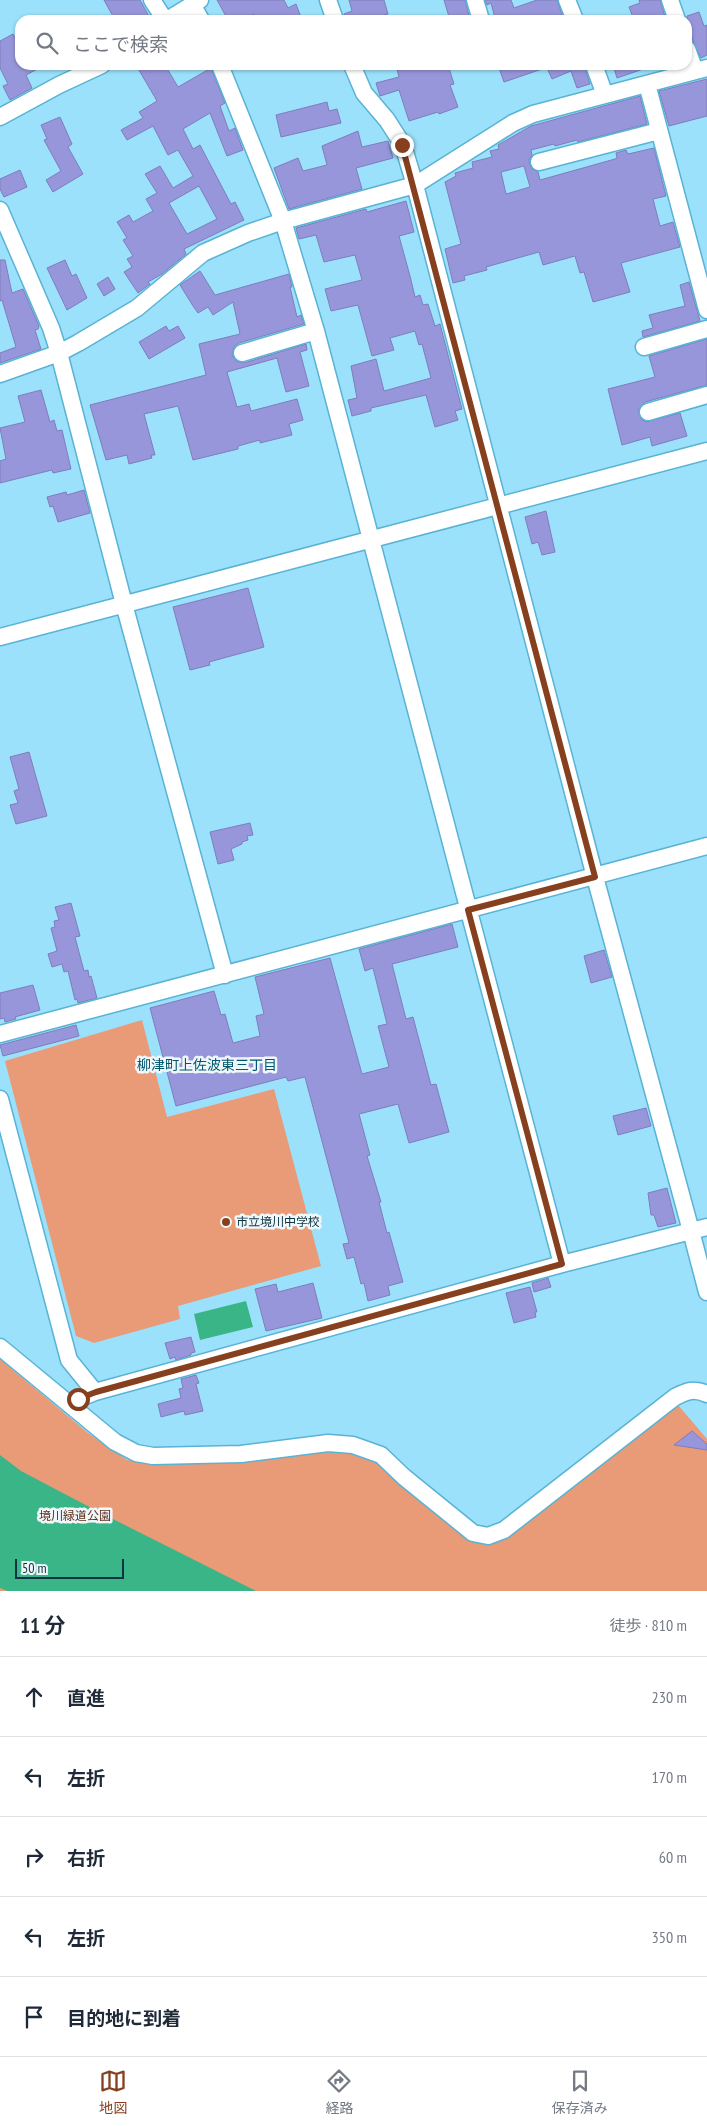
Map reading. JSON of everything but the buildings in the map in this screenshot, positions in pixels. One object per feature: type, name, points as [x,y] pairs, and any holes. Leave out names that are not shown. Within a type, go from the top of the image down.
[{"type":"street","points":[[152,0],[162,15]]},
{"type":"street","points":[[328,0],[333,15]]},
{"type":"street","points":[[475,0],[480,15]]},
{"type":"street","points":[[567,0],[573,15]]},
{"type":"street","points":[[670,0],[675,15]]},
{"type":"street","points":[[181,15],[198,9]]},
{"type":"street","points":[[0,374],[59,352],[137,308],[203,253],[248,233],[283,221],[414,185],[513,123],[533,114],[701,70],[692,56]]},
{"type":"street","points":[[0,117],[91,70]]},
{"type":"street","points":[[222,70],[283,221],[316,331],[562,1264]]},
{"type":"street","points":[[354,70],[364,93],[387,120],[402,145],[414,185],[595,877],[699,1229],[707,1292]]},
{"type":"street","points":[[596,70],[606,95]]},
{"type":"street","points":[[647,84],[707,310]]},
{"type":"street","points":[[539,162],[659,131]]},
{"type":"street","points":[[0,210],[6,243],[51,328],[59,352],[124,604],[225,975]]},
{"type":"street","points":[[644,347],[707,329]]},
{"type":"street","points":[[242,353],[316,331]]},
{"type":"street","points":[[648,412],[707,395]]},
{"type":"street","points":[[0,637],[707,451]]},
{"type":"street","points":[[0,1034],[707,846]]},
{"type":"street","points":[[0,1099],[69,1360],[96,1392]]},
{"type":"street","points":[[70,1405],[78,1399],[96,1392],[562,1264],[699,1229]]},
{"type":"street","points":[[0,1347],[115,1442],[136,1453],[153,1456],[241,1454],[328,1443],[353,1445],[381,1455],[404,1477],[473,1533],[488,1536],[504,1530],[675,1397],[688,1390],[697,1390],[707,1394]]},
{"type":"green space","points":[[142,1020],[167,1117],[274,1089],[321,1266],[178,1306],[180,1319],[94,1343],[76,1336],[5,1061]]},
{"type":"green space","name":"境川緑道公園","points":[[0,1359],[88,1433],[127,1460],[152,1463],[328,1448],[352,1450],[377,1460],[489,1542],[678,1405],[707,1439],[707,1591],[0,1591]]},
{"type":"shaded area","points":[[246,1301],[253,1327],[200,1340],[194,1314]]},
{"type":"shaded area","points":[[0,1455],[21,1471],[256,1591],[7,1591],[0,1588]]},
{"type":"place","name":"市立境川中学校","points":[[226,1222]]},
{"type":"district","name":"柳津町上佐波東三丁目","points":[[207,1065]]},
{"type":"route","points":[[78,1399],[96,1392],[562,1264],[468,910],[595,877],[402,145]]}]
